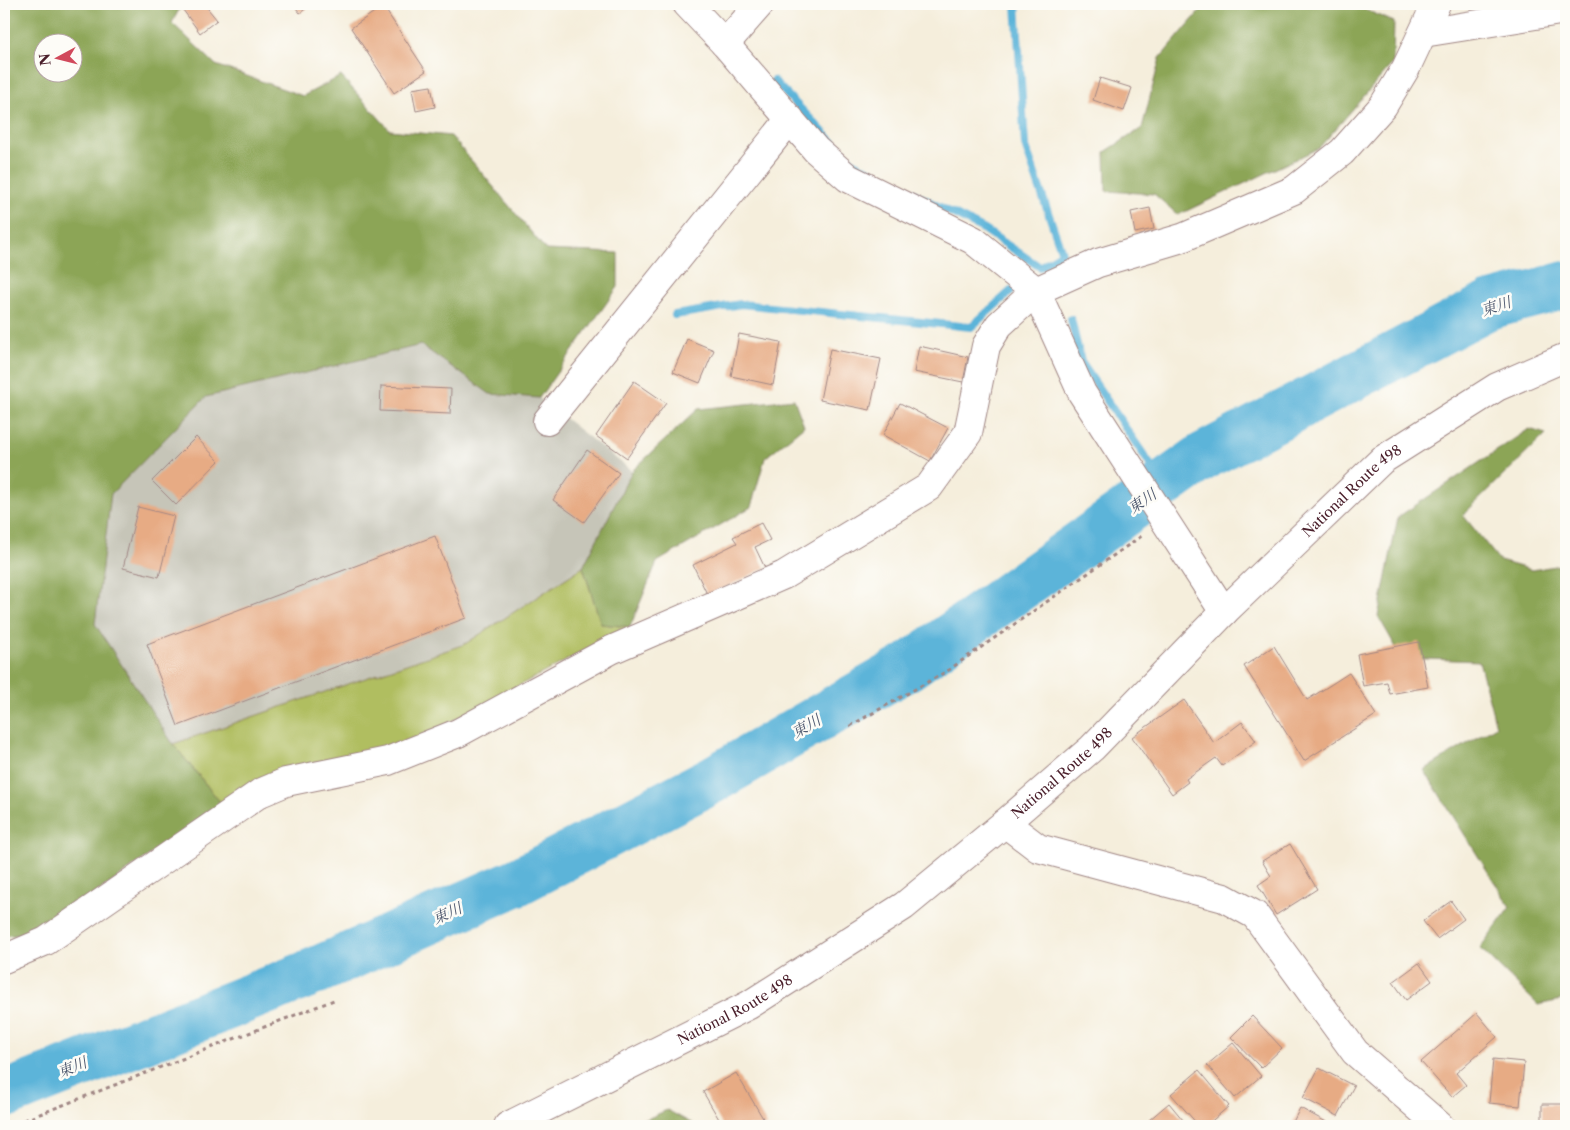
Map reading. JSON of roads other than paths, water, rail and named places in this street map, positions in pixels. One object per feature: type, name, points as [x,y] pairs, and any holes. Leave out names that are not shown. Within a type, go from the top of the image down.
[{"type":"main road","points":[[686,4],[725,44],[816,150],[848,178],[973,240],[1036,291],[1082,393],[1224,612]]},
{"type":"main road","points":[[725,44],[760,4]]},
{"type":"main road","points":[[4,959],[46,941],[260,793],[286,782],[388,761],[458,734],[611,650],[784,575],[929,487],[968,433],[986,346],[999,324],[1036,291],[1098,263],[1182,238],[1294,190],[1342,152],[1383,106],[1406,68],[1436,4]]},
{"type":"main road","points":[[1423,33],[1566,10]]},
{"type":"main road","points":[[547,421],[790,120]]},
{"type":"main road","name":"National Route 498","points":[[508,1126],[749,1005],[904,906],[1092,748],[1224,612],[1382,460],[1497,387],[1566,357]]},
{"type":"main road","points":[[1005,823],[1038,848],[1224,898],[1255,915],[1355,1052],[1440,1126]]},
{"type":"waterway","points":[[774,81],[852,162],[985,230],[1040,267],[1062,253],[1025,145],[1016,4]]},
{"type":"waterway","name":"東川","points":[[4,1095],[306,975],[517,882],[712,780],[908,667],[1204,456],[1488,306],[1566,285]]},
{"type":"waterway","points":[[675,315],[741,304],[971,327],[1011,291]]},
{"type":"waterway","points":[[1071,319],[1081,362],[1164,485]]}]
